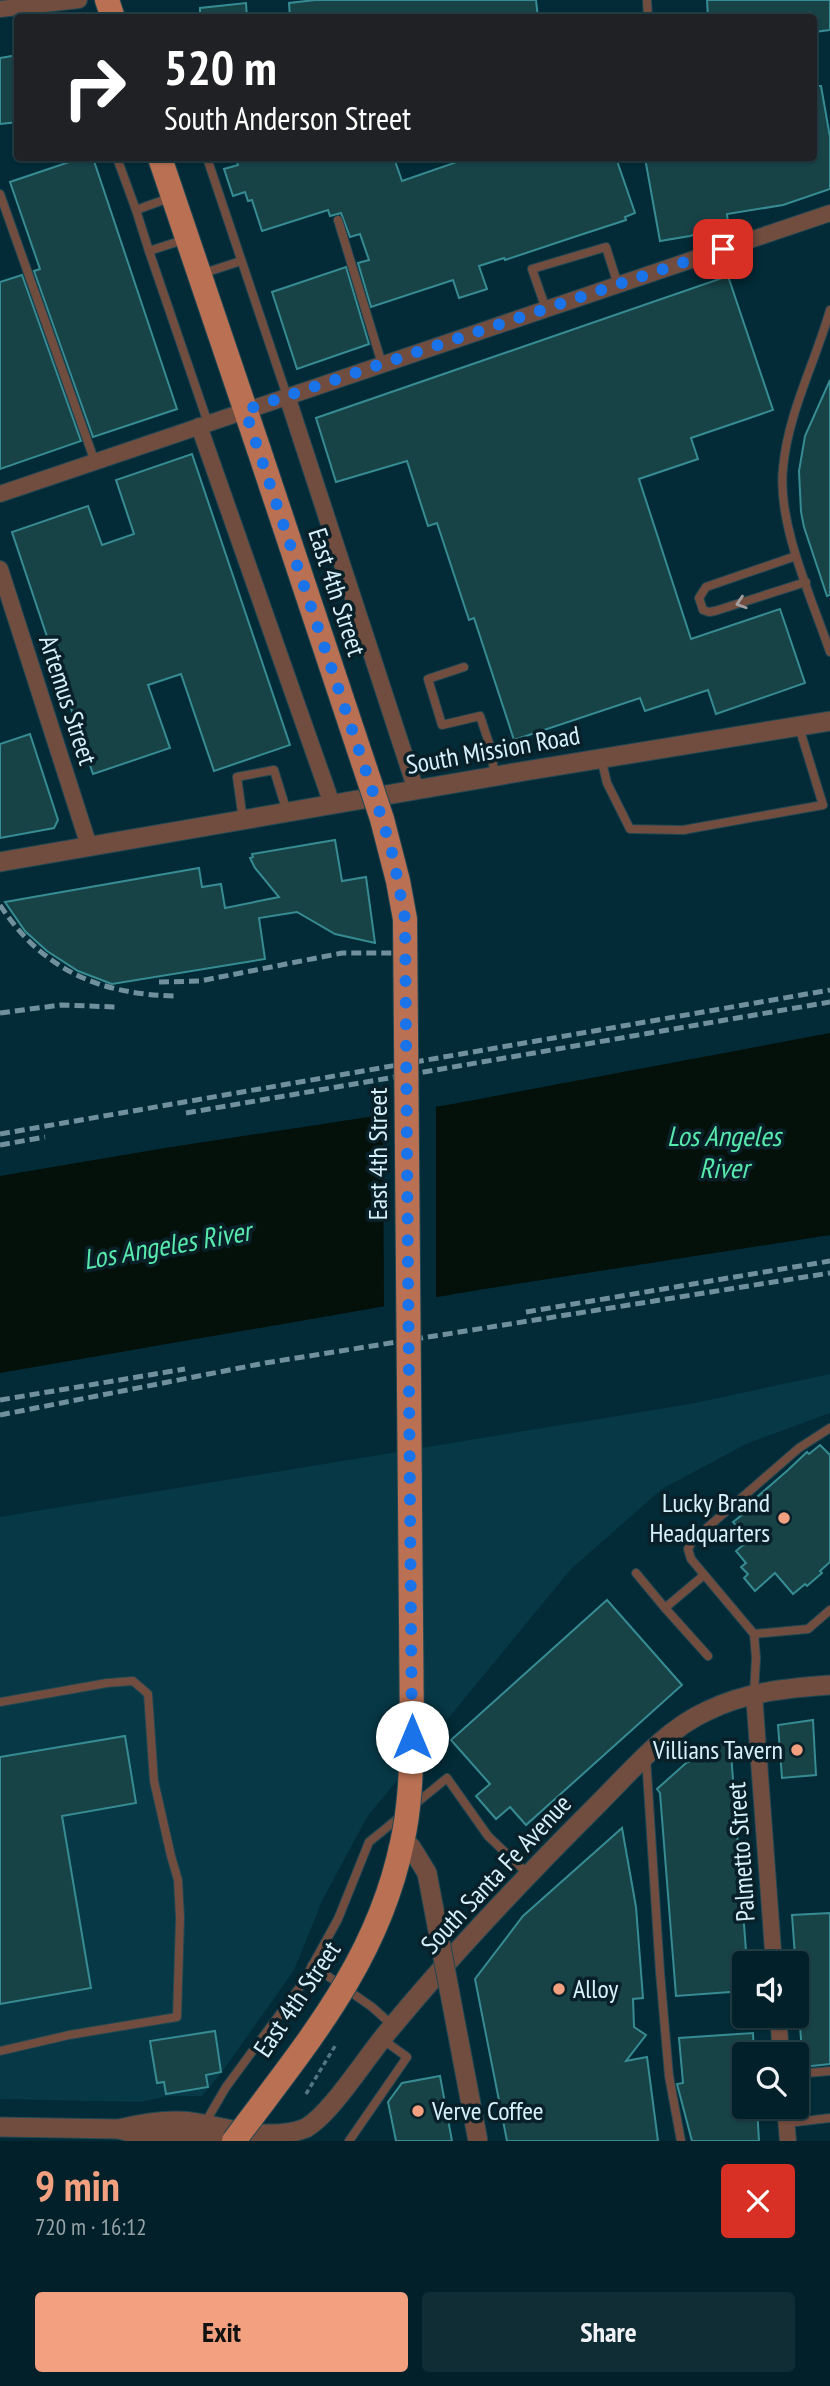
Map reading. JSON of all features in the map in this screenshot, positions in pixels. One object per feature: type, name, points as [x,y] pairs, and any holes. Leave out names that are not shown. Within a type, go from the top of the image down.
[{"type":"main road","name":"East 4th Street","points":[[161,161],[382,819],[393,856],[405,919],[412,1737],[409,1801],[402,1842],[382,1912],[348,1984],[244,2138]]},
{"type":"street","points":[[0,9],[79,0]]},
{"type":"street","points":[[0,494],[830,215]]},
{"type":"street","name":"East 4th Street","points":[[287,396],[416,790]]},
{"type":"street","points":[[204,425],[332,804]]},
{"type":"street","name":"Artemus Street","points":[[0,569],[89,846]]},
{"type":"street","name":"South Mission Road","points":[[0,862],[830,721]]},
{"type":"street","name":"South Santa Fe Avenue","points":[[119,2129],[152,2138],[196,2140],[288,2134],[305,2129],[336,2098],[387,2032],[528,1874],[646,1757],[696,1716],[717,1706],[754,1694],[794,1687],[830,1685]]},
{"type":"street","name":"Palmetto Street","points":[[754,1694],[773,1951]]},
{"type":"street","points":[[402,1842],[411,1847],[427,1873],[478,2141]]},
{"type":"street","points":[[786,2119],[788,2141]]},
{"type":"street","name":"South Santa Fe Avenue","points":[[0,2127],[119,2129],[149,2122],[196,2123],[244,2138]]},
{"type":"lane","points":[[118,161],[136,209],[204,425]]},
{"type":"lane","points":[[208,161],[287,396]]},
{"type":"lane","points":[[0,194],[95,462]]},
{"type":"lane","points":[[136,209],[173,197]]},
{"type":"lane","points":[[338,220],[382,364]]},
{"type":"lane","points":[[149,251],[188,239]]},
{"type":"lane","points":[[546,309],[531,269],[606,247],[618,285]]},
{"type":"lane","points":[[200,275],[242,261]]},
{"type":"lane","points":[[830,310],[796,406],[783,467],[782,499],[796,556],[830,652]]},
{"type":"lane","points":[[796,556],[705,587],[699,598],[703,610],[715,611],[806,582]]},
{"type":"lane","points":[[464,667],[428,679],[442,725],[480,716],[490,747],[495,776]]},
{"type":"lane","points":[[601,758],[607,783],[630,829],[684,830],[823,805],[799,726]]},
{"type":"lane","points":[[243,820],[237,777],[274,770],[287,812]]},
{"type":"lane","points":[[754,1694],[754,1634],[688,1554],[690,1544],[799,1448],[830,1428]]},
{"type":"lane","points":[[636,1573],[708,1656]]},
{"type":"lane","points":[[665,1608],[704,1575]]},
{"type":"lane","points":[[754,1634],[808,1629],[830,1609]]},
{"type":"lane","points":[[0,1702],[107,1683],[134,1681],[148,1694],[154,1781],[178,1880],[180,1918],[177,2017],[69,2035],[0,2051]]},
{"type":"lane","points":[[646,1757],[667,2063],[681,2141]]},
{"type":"lane","points":[[205,2125],[226,2087],[302,1984],[338,1919],[369,1842],[447,1778],[488,1836],[528,1874]]},
{"type":"lane","points":[[312,1965],[372,2007],[407,2057],[349,2141]]},
{"type":"lane","points":[[809,2073],[830,2071]]},
{"type":"lane","points":[[809,2117],[830,2118]]},
{"type":"path","points":[[306,2094],[335,2046]]},
{"type":"shaded area","points":[[830,1374],[830,1413],[746,1444],[662,1489],[571,1569],[367,1817],[323,1899],[294,1970],[202,2096],[168,2096],[141,2102],[0,2099],[0,1517],[690,1404]]},
{"type":"water","name":"Los Angeles River","points":[[830,1033],[830,1235],[478,1290],[0,1373],[0,1176],[447,1105]]},
{"type":"pier","points":[[436,1103],[436,1301],[384,1311],[383,1110]]},
{"type":"building","points":[[315,0],[536,0],[538,14],[290,14],[289,3]]},
{"type":"building","points":[[707,0],[830,0],[830,30],[817,32],[817,14],[810,13],[708,14]]},
{"type":"building","points":[[246,3],[247,14],[200,14],[200,8]]},
{"type":"building","points":[[14,56],[14,122],[0,124],[0,58]]},
{"type":"building","points":[[817,86],[821,86],[830,137],[830,189],[783,205],[727,214],[728,223],[690,236],[660,241],[646,161],[817,161]]},
{"type":"building","points":[[72,161],[94,161],[177,409],[93,437],[34,271],[40,269],[10,182]]},
{"type":"building","points":[[237,161],[395,161],[402,181],[460,161],[617,161],[635,213],[625,217],[626,220],[479,266],[487,289],[459,298],[453,280],[371,307],[358,263],[369,260],[360,234],[350,237],[341,213],[330,216],[328,210],[262,231],[252,200],[248,201],[245,192],[233,196],[224,169],[238,165]]},
{"type":"building","points":[[346,267],[369,344],[297,369],[272,292]]},
{"type":"building","points":[[22,275],[81,441],[0,469],[0,282]]},
{"type":"building","points":[[728,276],[773,410],[691,438],[698,459],[639,479],[691,639],[780,609],[805,683],[716,714],[708,690],[645,711],[640,698],[514,740],[474,618],[469,620],[437,523],[428,526],[407,461],[336,482],[316,418]]},
{"type":"building","points":[[830,380],[830,595],[827,596],[804,527],[799,471],[805,436]]},
{"type":"building","points":[[192,454],[290,745],[214,771],[181,674],[148,685],[170,748],[93,774],[12,532],[88,506],[102,545],[134,534],[116,480]]},
{"type":"building","points":[[30,734],[58,820],[54,828],[0,838],[0,744]]},
{"type":"building","points":[[335,840],[342,881],[366,877],[375,943],[335,934],[297,912],[259,918],[265,959],[112,984],[78,971],[47,951],[25,931],[5,902],[199,868],[202,887],[221,884],[225,908],[279,897],[255,868],[250,858],[253,857],[252,854]]},
{"type":"building","name":"Lucky Brand Headquarters","points":[[820,1445],[830,1455],[830,1562],[807,1586],[805,1584],[793,1594],[775,1573],[755,1591],[744,1578],[748,1574],[741,1567],[746,1563],[736,1551],[749,1540],[733,1522],[743,1514],[741,1511],[807,1452],[809,1454]]},
{"type":"building","points":[[607,1600],[682,1685],[526,1825],[510,1807],[496,1819],[476,1796],[490,1784],[451,1740]]},
{"type":"building","name":"Villians Tavern","points":[[813,1720],[816,1775],[782,1778],[778,1725]]},
{"type":"building","points":[[125,1736],[136,1803],[62,1816],[91,1988],[0,2004],[0,1757]]},
{"type":"building","points":[[730,1740],[746,1951],[732,1951],[732,1992],[676,1996],[660,1793],[657,1789],[686,1763]]},
{"type":"building","name":"Alloy","points":[[622,1828],[636,1907],[643,1998],[633,1999],[634,2027],[646,2035],[626,2061],[647,2057],[658,2141],[507,2141],[475,1979],[523,1916]]},
{"type":"building","points":[[830,1913],[830,2064],[809,2066],[809,2042],[801,2042],[800,2028],[809,2028],[809,1951],[795,1951],[792,1915]]},
{"type":"building","points":[[215,2031],[221,2072],[206,2075],[208,2087],[166,2094],[164,2082],[157,2083],[150,2041]]},
{"type":"building","points":[[753,2033],[753,2042],[732,2042],[732,2119],[758,2119],[759,2141],[692,2141],[677,2084],[683,2083],[679,2038]]},
{"type":"building","points":[[440,2076],[452,2141],[396,2141],[388,2102],[402,2083]]},
{"type":"railway","points":[[0,905],[35,946],[54,962],[76,974],[123,990],[177,996]]},
{"type":"railway","points":[[159,982],[200,981],[342,953],[407,953]]},
{"type":"railway","points":[[0,1134],[830,990]]},
{"type":"railway","points":[[186,1113],[830,1002]]},
{"type":"railway","points":[[0,1013],[61,1005],[116,1007]]},
{"type":"railway","points":[[0,1145],[45,1137]]},
{"type":"railway","points":[[526,1312],[830,1261]]},
{"type":"railway","points":[[0,1415],[265,1363],[830,1273]]},
{"type":"railway","points":[[0,1400],[185,1369]]},
{"type":"place","name":"Lucky Brand Headquarters","points":[[784,1518]]},
{"type":"place","name":"Villians Tavern","points":[[797,1750]]},
{"type":"place","name":"Alloy","points":[[559,1989]]},
{"type":"place","name":"Verve Coffee","points":[[418,2111]]},
{"type":"route","points":[[412,1737],[405,919],[393,856],[382,819],[245,410],[723,249]]}]
